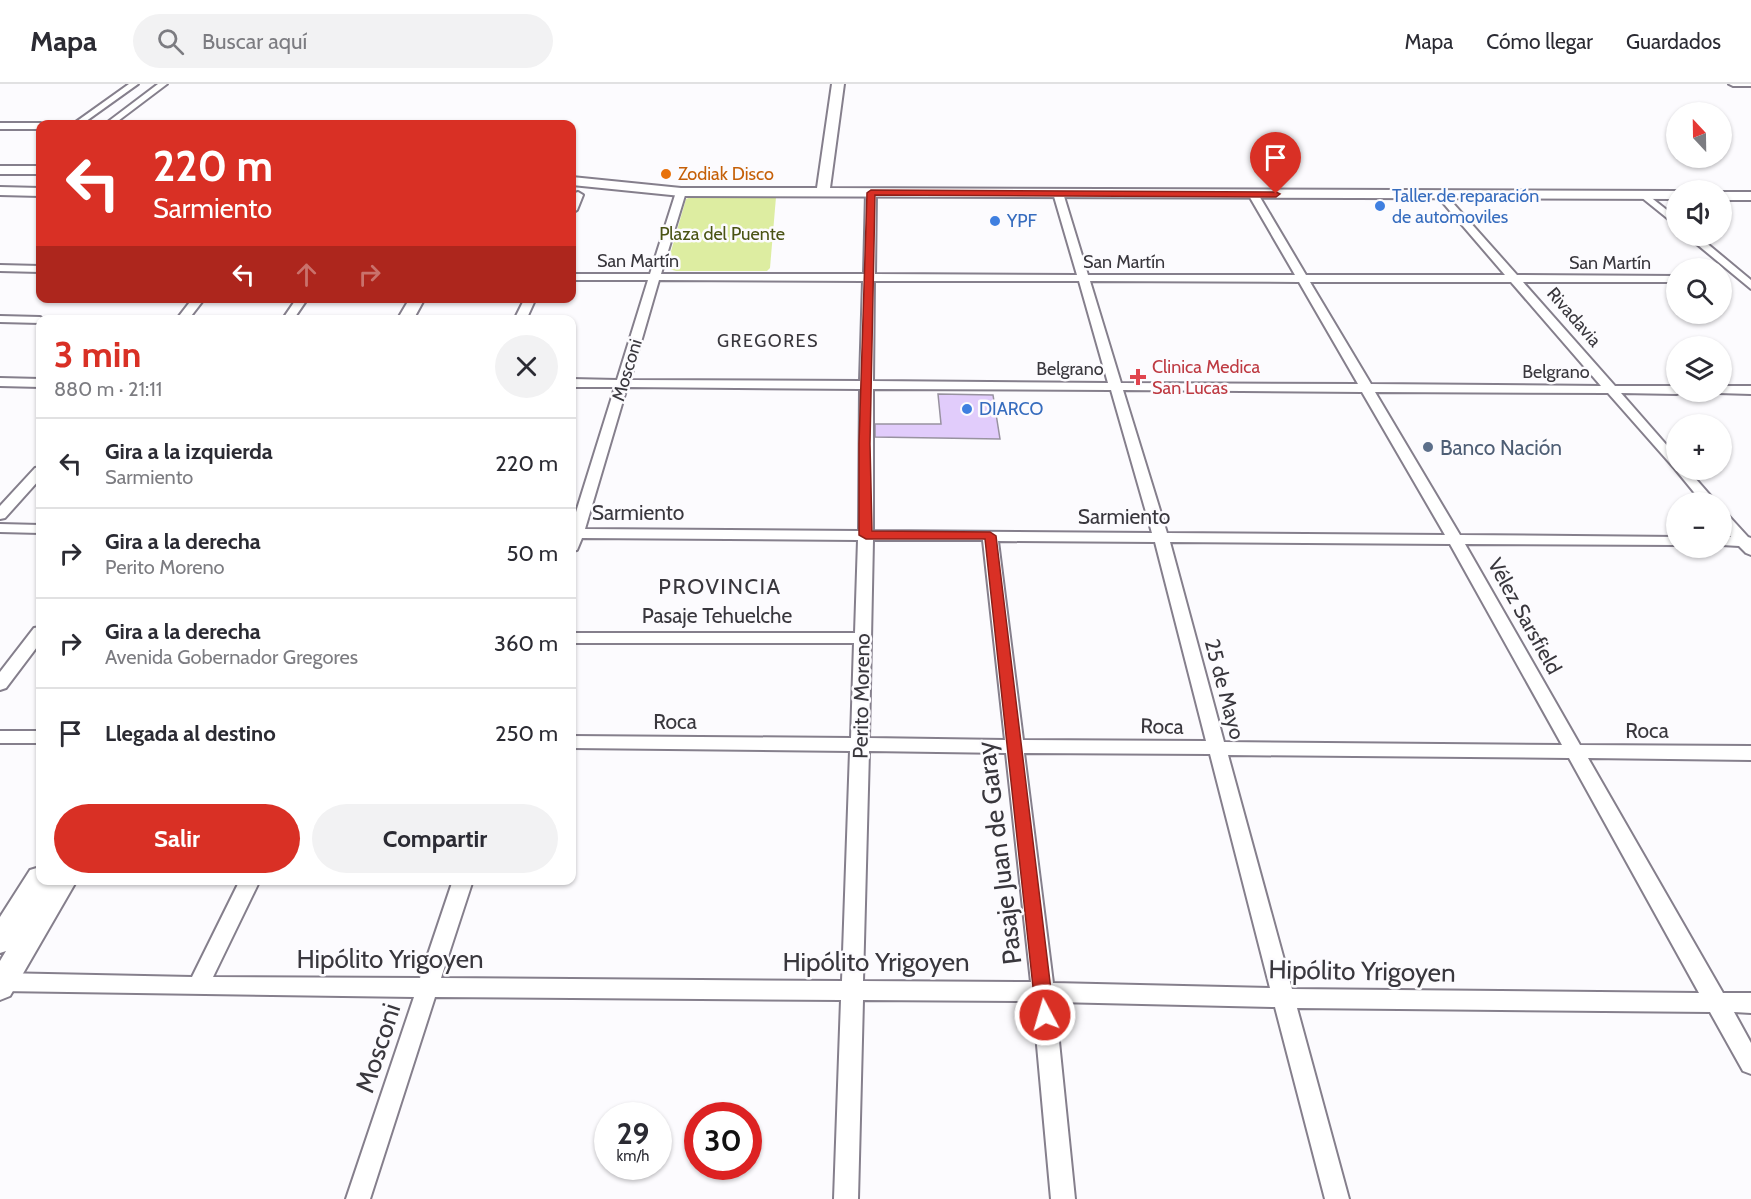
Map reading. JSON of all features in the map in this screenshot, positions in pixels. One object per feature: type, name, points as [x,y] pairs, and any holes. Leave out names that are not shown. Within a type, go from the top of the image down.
[{"type":"main road","points":[[823,192],[838,84]]},
{"type":"main road","points":[[0,170],[36,170]]},
{"type":"main road","points":[[576,181],[681,192]]},
{"type":"main road","points":[[0,191],[36,192]]},
{"type":"main road","points":[[576,195],[823,192],[1666,195]]},
{"type":"main road","points":[[1732,196],[1751,196]]},
{"type":"main road","points":[[0,941],[36,884]]},
{"type":"main road","points":[[1,983],[61,885]]},
{"type":"street","points":[[83,120],[134,84]]},
{"type":"street","points":[[114,120],[163,84]]},
{"type":"street","points":[[1733,84],[1751,84]]},
{"type":"street","points":[[0,126],[36,126]]},
{"type":"street","name":"Mosconi","points":[[576,528],[623,384],[681,192]]},
{"type":"street","name":"Perito Moreno","points":[[846,1199],[866,535],[866,386],[871,193]]},
{"type":"street","name":"25 de Mayo","points":[[1059,193],[1161,537],[1285,998],[1336,1199]]},
{"type":"street","name":"Vélez Sarsfield","points":[[1253,194],[1455,539],[1751,1064]]},
{"type":"street","name":"Rivadavia","points":[[1441,195],[1666,452]]},
{"type":"street","points":[[1644,195],[1666,214]]},
{"type":"street","points":[[1704,246],[1748,282]]},
{"type":"street","points":[[0,268],[36,269]]},
{"type":"street","name":"San Martín","points":[[576,277],[1666,279]]},
{"type":"street","points":[[1732,281],[1748,282]]},
{"type":"street","points":[[185,315],[196,303]]},
{"type":"street","points":[[0,319],[36,320]]},
{"type":"street","points":[[0,382],[36,383]]},
{"type":"street","name":"Belgrano","points":[[576,383],[1666,390]]},
{"type":"street","points":[[1732,390],[1751,390]]},
{"type":"street","points":[[0,515],[36,475]]},
{"type":"street","points":[[1690,480],[1700,492]]},
{"type":"street","points":[[1732,527],[1748,544]]},
{"type":"street","points":[[0,528],[36,529]]},
{"type":"street","name":"Sarmiento","points":[[576,537],[866,535],[1666,541]]},
{"type":"street","name":"Pasaje Juan de Garay","points":[[990,536],[1043,992],[1063,1199]]},
{"type":"street","points":[[1732,542],[1748,544]]},
{"type":"street","points":[[0,684],[36,637]]},
{"type":"street","name":"Pasaje Tehuelche","points":[[576,638],[862,638]]},
{"type":"street","points":[[0,737],[36,737]]},
{"type":"street","name":"Roca","points":[[576,742],[1014,745],[1218,750],[1751,753]]},
{"type":"street","points":[[198,986],[248,885]]},
{"type":"street","name":"Mosconi","points":[[358,1199],[461,885]]},
{"type":"street","name":"Hipólito Yrigoyen","points":[[1,983],[1043,992],[1285,998],[1751,1003]]},
{"type":"green space","name":"Plaza del Puente","points":[[696,195],[776,197],[770,268],[767,271],[676,271],[669,269],[667,265],[686,199]]},
{"type":"building","name":"DIARCO","points":[[938,394],[993,395],[1000,439],[875,437],[875,424],[941,424]]},
{"type":"place","name":"Zodiak Disco","points":[[666,174]]},
{"type":"place","name":"Taller de reparación de automoviles","points":[[1380,206]]},
{"type":"place","name":"YPF","points":[[995,221]]},
{"type":"place","name":"Clinica Medica San Lucas","points":[[1138,377]]},
{"type":"place","name":"DIARCO","points":[[967,409]]},
{"type":"place","name":"Banco Nación","points":[[1428,447]]},
{"type":"district","name":"GREGORES","points":[[768,341]]},
{"type":"district","name":"PROVINCIA","points":[[720,586]]},
{"type":"route","points":[[1045,1015],[990,536],[866,535],[865,444],[871,193],[1276,194]]}]
